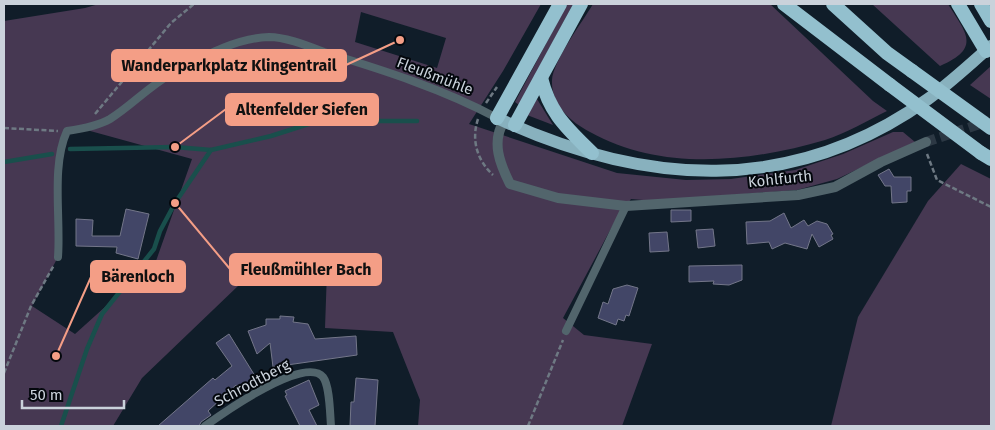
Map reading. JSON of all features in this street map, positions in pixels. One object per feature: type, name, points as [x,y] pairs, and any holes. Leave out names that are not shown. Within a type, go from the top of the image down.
[{"type":"highway","points":[[506,121],[560,4]]},
{"type":"highway","points":[[506,121],[541,78],[581,4]]},
{"type":"highway","points":[[784,4],[986,156]]},
{"type":"highway","points":[[798,4],[844,49]]},
{"type":"highway","points":[[833,4],[887,53],[991,128]]},
{"type":"highway","points":[[958,4],[989,48]]},
{"type":"highway","points":[[981,4],[991,21]]},
{"type":"highway","points":[[541,78],[547,99],[559,120],[592,153]]},
{"type":"main road","points":[[506,121],[592,153],[647,167],[688,172],[732,171],[792,162],[840,146],[889,124],[928,100],[989,48]]},
{"type":"street","points":[[506,121],[497,142],[502,169],[510,184]]},
{"type":"street","name":"Kohlfurth","points":[[510,184],[558,198],[626,206],[798,195],[834,187],[881,162],[926,142]]},
{"type":"lane","name":"Fleußmühle","points":[[67,131],[83,129],[110,119],[157,82],[206,56],[244,40],[271,37],[380,70],[482,109],[506,121]]},
{"type":"lane","points":[[58,257],[59,162],[61,144],[67,131]]},
{"type":"lane","points":[[566,331],[626,206]]},
{"type":"lane","name":"Schrodtberg","points":[[205,426],[229,409],[285,378],[300,372],[312,371],[324,378],[331,426]]},
{"type":"path","points":[[83,129],[171,23],[194,4]]},
{"type":"path","points":[[482,109],[475,135],[478,153],[496,179],[510,184]]},
{"type":"path","points":[[4,128],[67,131]]},
{"type":"path","points":[[926,142],[927,157],[937,180],[991,207]]},
{"type":"path","points":[[4,373],[32,306],[58,257]]},
{"type":"path","points":[[528,426],[566,331]]},
{"type":"shaded area","points":[[99,4],[541,4],[503,71],[469,124],[617,173],[686,180],[731,179],[795,170],[843,154],[893,132],[903,132],[915,142],[837,179],[797,190],[655,201],[631,199],[615,221],[563,318],[584,335],[652,344],[622,426],[418,426],[420,400],[393,332],[325,328],[327,271],[263,262],[142,378],[113,426],[4,426],[4,21]],"holes":[[[361,12],[446,38],[437,68],[355,42]],[[83,129],[192,159],[156,261],[75,334],[32,306],[58,257],[61,144],[67,131]]]},
{"type":"shaded area","points":[[567,4],[573,4],[519,105],[515,102]]},
{"type":"shaded area","points":[[593,4],[770,4],[873,101],[887,111],[825,140],[767,154],[736,158],[676,158],[646,153],[617,145],[575,123],[558,105],[553,89],[552,80],[557,62]]},
{"type":"shaded area","points":[[872,4],[948,4],[964,32],[966,46],[962,53],[940,66]]},
{"type":"shaded area","points":[[991,66],[991,99],[970,85]]},
{"type":"shaded area","points":[[537,99],[553,125],[527,115]]},
{"type":"shaded area","points":[[961,164],[991,179],[991,426],[831,426],[858,317],[928,201]]},
{"type":"building","points":[[889,169],[894,177],[911,177],[911,191],[907,191],[907,202],[892,203],[891,186],[885,186],[878,175]]},
{"type":"building","points":[[126,209],[149,214],[138,259],[116,253],[117,247],[76,246],[76,219],[93,220],[92,236],[120,236]]},
{"type":"building","points":[[671,210],[691,210],[691,221],[671,222]]},
{"type":"building","points":[[784,213],[791,228],[804,220],[808,226],[817,221],[827,224],[833,234],[831,235],[833,239],[819,247],[812,234],[807,249],[785,243],[772,249],[769,242],[747,244],[746,222],[770,221]]},
{"type":"building","points":[[713,229],[715,246],[698,248],[696,230]]},
{"type":"building","points":[[667,232],[669,251],[650,252],[649,233]]},
{"type":"building","points":[[742,265],[742,280],[729,285],[713,284],[714,281],[689,282],[689,266]]},
{"type":"building","points":[[627,285],[638,288],[629,316],[626,315],[624,321],[618,319],[616,325],[598,318],[603,302],[608,304],[613,289]]},
{"type":"building","points":[[280,316],[294,317],[293,322],[308,324],[315,339],[356,336],[357,355],[273,367],[270,343],[257,354],[248,331],[266,325],[266,319],[280,319]]},
{"type":"building","points":[[229,334],[260,384],[247,391],[243,386],[240,388],[236,385],[208,411],[211,415],[201,422],[199,426],[158,426],[213,378],[215,380],[232,366],[216,343]]},
{"type":"building","points":[[356,378],[378,380],[375,426],[350,426],[351,402],[354,402]]},
{"type":"building","points":[[309,380],[319,405],[309,410],[317,426],[300,426],[285,396],[287,395],[285,391]]},
{"type":"waterway","points":[[61,426],[87,349],[102,314],[154,249],[160,231],[175,203],[211,150],[271,136],[318,121],[417,121]]},
{"type":"waterway","points":[[70,149],[175,147],[211,150]]},
{"type":"waterway","points":[[4,162],[52,154]]},
{"type":"tunnel","points":[[926,142],[989,121]]},
{"type":"place","name":"Wanderparkplatz Klingentrail","points":[[400,40]]},
{"type":"place","name":"Altenfelder Siefen","points":[[175,147]]},
{"type":"place","name":"Fleußmühler Bach","points":[[175,203]]},
{"type":"place","name":"Bärenloch","points":[[56,356]]}]
